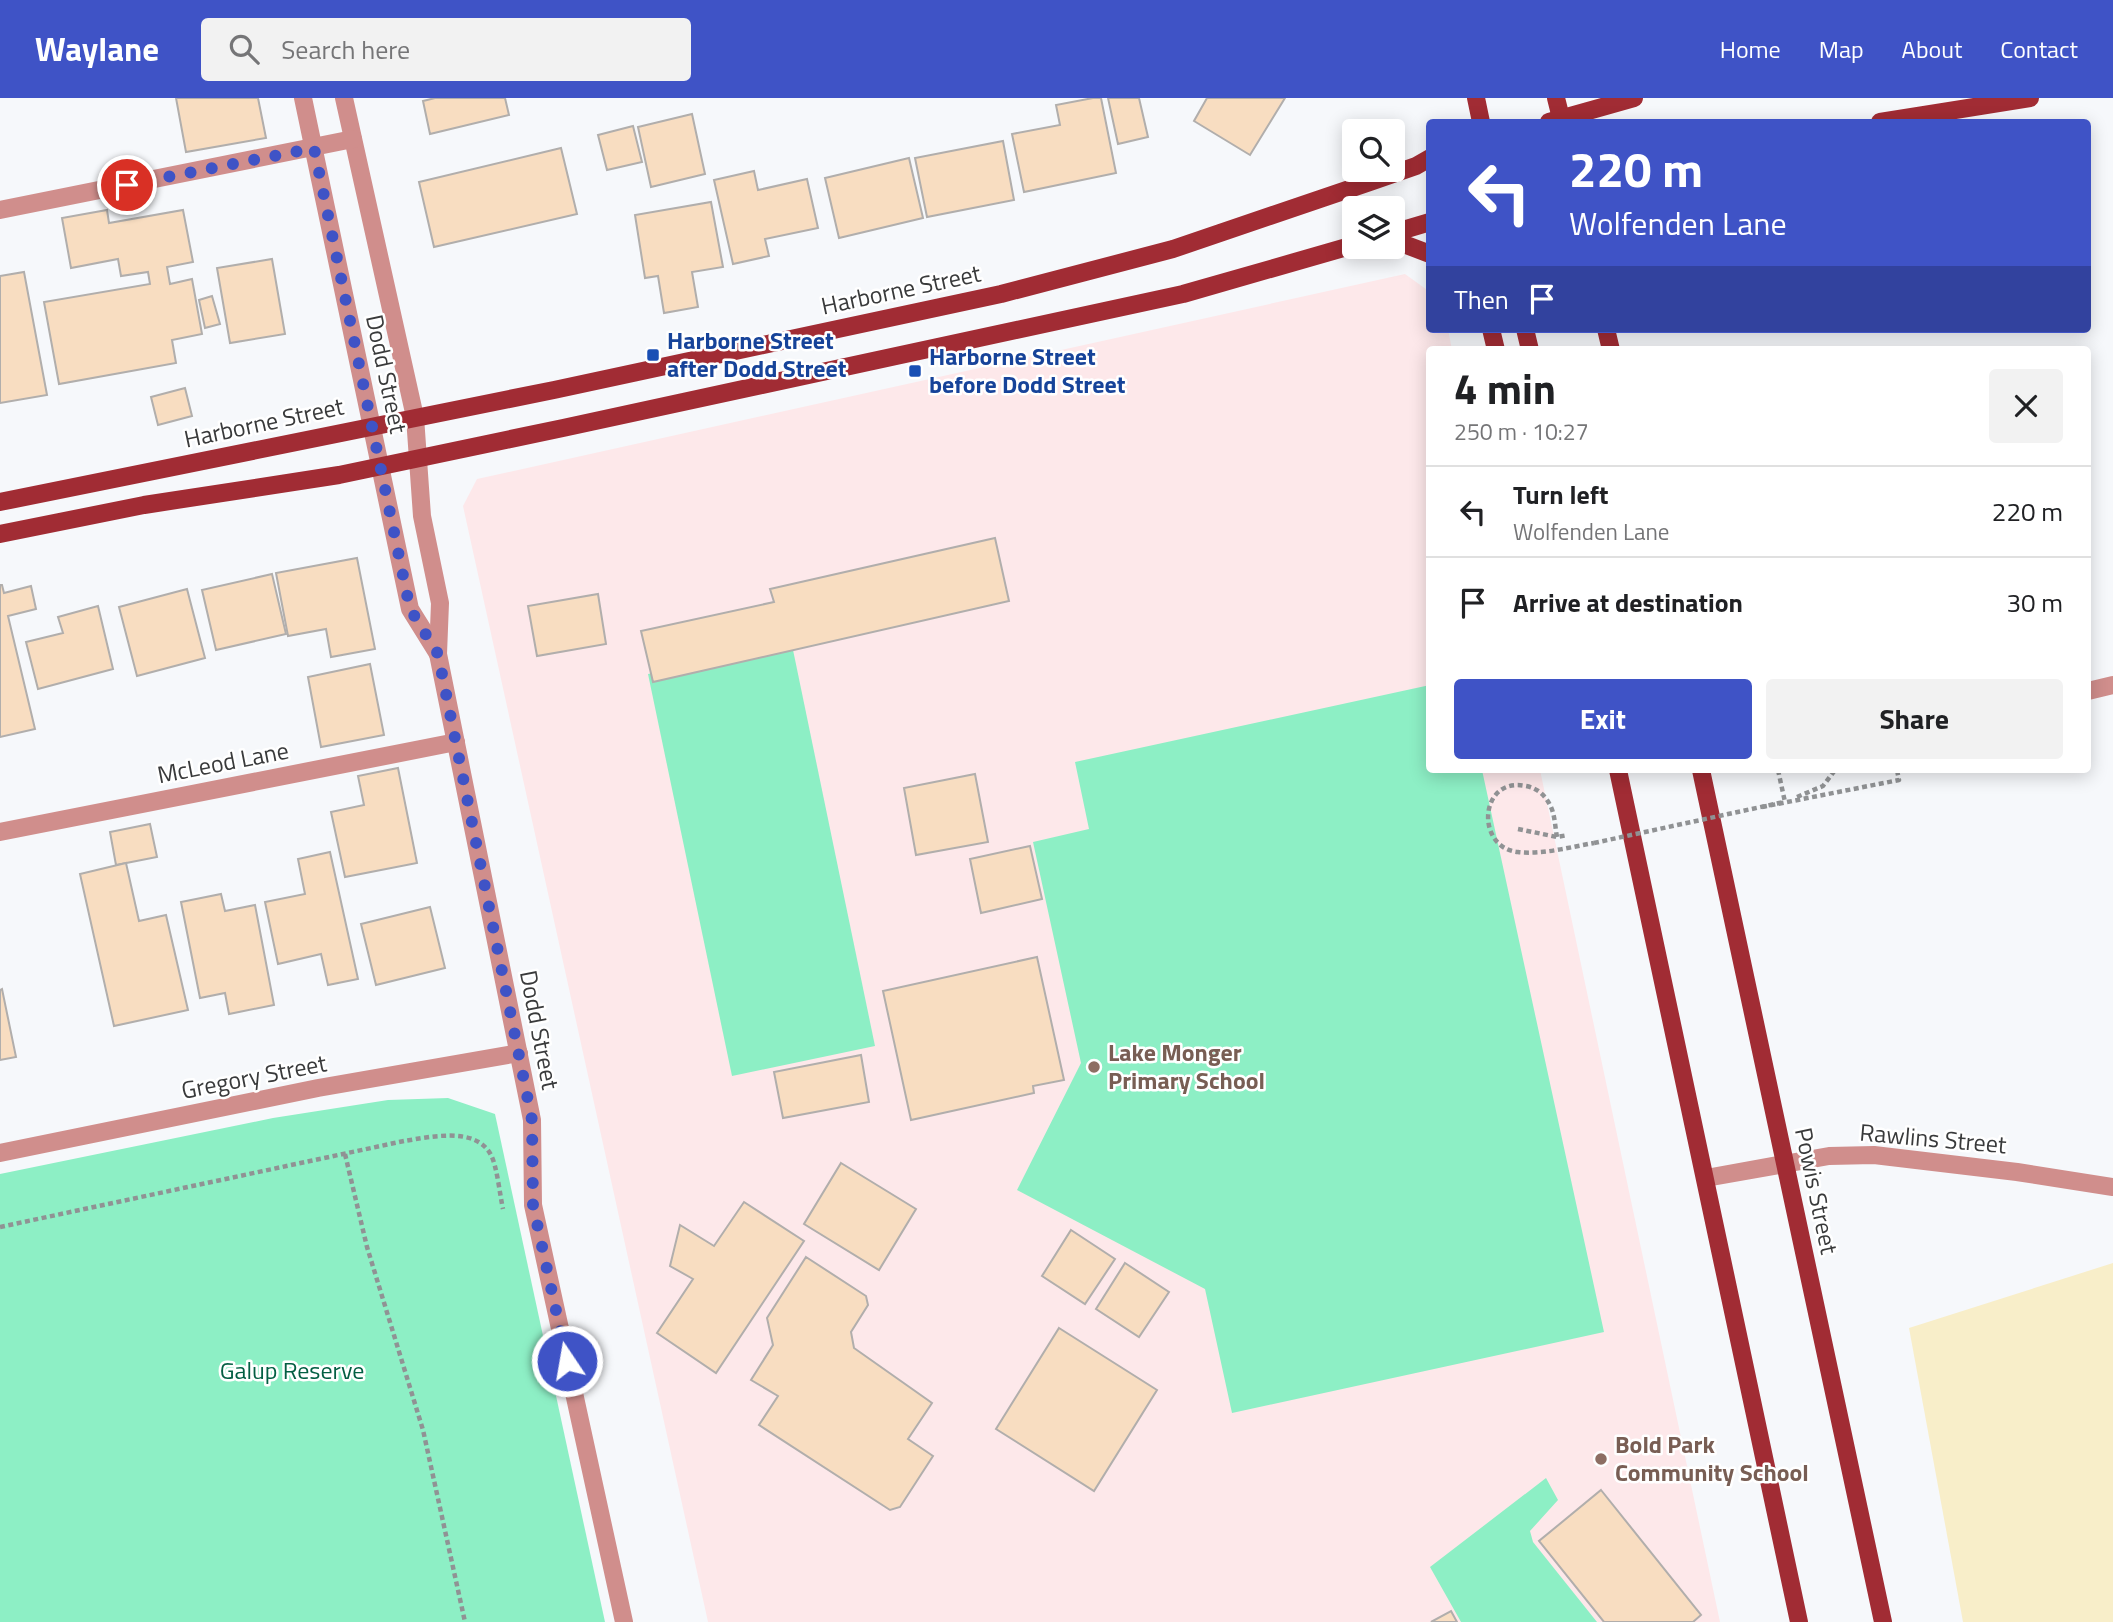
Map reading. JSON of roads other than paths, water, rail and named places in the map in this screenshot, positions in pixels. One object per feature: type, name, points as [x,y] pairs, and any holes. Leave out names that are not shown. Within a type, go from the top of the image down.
[{"type":"main road","points":[[1476,98],[1480,119]]},
{"type":"main road","points":[[1556,98],[1557,119]]},
{"type":"main road","points":[[1564,119],[1634,98]]},
{"type":"main road","points":[[1899,119],[2030,98]]},
{"type":"main road","name":"Harborne Street","points":[[0,502],[554,390],[1000,294],[1173,249],[1344,192],[1426,160]]},
{"type":"main road","points":[[1405,229],[1426,223]]},
{"type":"main road","points":[[1405,245],[1426,252]]},
{"type":"main road","points":[[0,534],[144,505],[339,475],[1184,294],[1342,248]]},
{"type":"main road","points":[[1619,773],[1799,1622]]},
{"type":"main road","name":"Powis Street","points":[[1702,773],[1883,1622]]},
{"type":"street","name":"Dodd Street","points":[[303,98],[410,609],[438,654]]},
{"type":"street","name":"Dodd Street","points":[[344,98],[415,417],[422,516],[440,603],[438,654],[532,1120],[533,1205],[624,1622]]},
{"type":"street","points":[[0,210],[353,139]]},
{"type":"street","points":[[2091,690],[2113,685]]},
{"type":"street","name":"McLeod Lane","points":[[0,832],[456,741]]},
{"type":"street","name":"Gregory Street","points":[[0,1153],[318,1088],[519,1053]]},
{"type":"street","name":"Rawlins Street","points":[[1706,1178],[1829,1156],[1874,1155],[2017,1172],[2113,1187]]},
{"type":"place","name":"Harborne Street after Dodd Street","points":[[653,355]]},
{"type":"place","name":"Harborne Street before Dodd Street","points":[[915,371]]},
{"type":"place","name":"Lake Monger Primary School","points":[[1094,1067]]},
{"type":"place","name":"Bold Park Community School","points":[[1601,1459]]},
{"type":"park label","name":"Galup Reserve","points":[[292,1371]]}]
